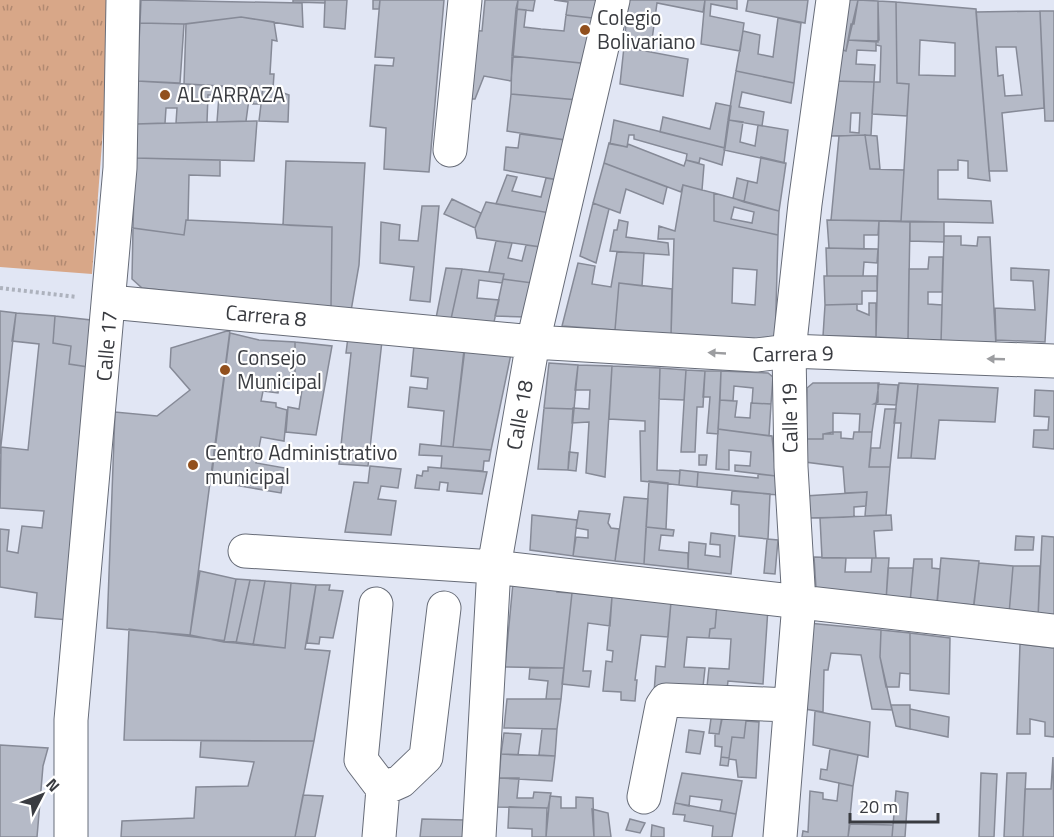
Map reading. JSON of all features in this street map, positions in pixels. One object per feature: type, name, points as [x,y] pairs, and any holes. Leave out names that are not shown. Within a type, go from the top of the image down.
[{"type":"street","name":"Calle 17","points":[[70,837],[74,705],[120,168],[123,0]]},
{"type":"street","points":[[450,150],[465,0]]},
{"type":"street","name":"Calle 18","points":[[479,837],[494,567],[533,342],[614,0]]},
{"type":"street","name":"Calle 19","points":[[780,837],[799,603],[791,467],[789,351],[805,204],[833,0]]},
{"type":"street","name":"Carrera 8","points":[[110,302],[533,342]]},
{"type":"street","name":"Carrera 9","points":[[533,342],[756,355],[789,351],[1054,361]]},
{"type":"street","points":[[245,550],[494,567],[1054,631]]},
{"type":"street","points":[[376,604],[361,760],[383,789],[380,837]]},
{"type":"street","points":[[383,789],[400,781],[426,758],[444,608]]},
{"type":"street","points":[[644,797],[662,706],[666,700],[790,705]]},
{"type":"street","name":"Calle 17","points":[[51,837],[58,719],[74,705]]},
{"type":"street","points":[[74,705],[94,718],[89,837]]},
{"type":"path","points":[[0,288],[110,302]]},
{"type":"green space","points":[[0,0],[113,0],[92,274],[0,267]]},
{"type":"building","points":[[141,0],[302,3],[303,27],[241,17],[184,24],[140,23]]},
{"type":"building","points":[[293,0],[325,0],[325,3],[293,2]]},
{"type":"building","points":[[325,0],[347,0],[345,29],[324,27]]},
{"type":"building","points":[[373,0],[380,0],[379,9],[373,9]]},
{"type":"building","points":[[380,0],[444,0],[429,172],[384,169],[386,128],[370,126],[375,65],[393,66],[394,58],[375,57]]},
{"type":"building","points":[[485,0],[518,0],[511,81],[484,76],[475,99],[460,99],[467,30],[482,31]]},
{"type":"building","points":[[518,0],[535,0],[533,11],[516,9]]},
{"type":"building","points":[[554,0],[604,0],[601,19],[566,15],[568,2]]},
{"type":"building","points":[[628,0],[705,0],[703,12],[657,3],[652,40],[643,39],[642,50],[624,47]]},
{"type":"building","points":[[705,0],[737,0],[737,9],[711,4],[710,16],[744,23],[740,51],[701,44]]},
{"type":"building","points":[[748,0],[808,0],[805,23],[746,11]]},
{"type":"building","points":[[837,0],[858,0],[846,51],[833,47]]},
{"type":"building","points":[[858,0],[878,1],[878,42],[848,40],[851,24],[854,24]]},
{"type":"building","points":[[878,1],[896,2],[897,83],[909,84],[907,116],[872,114],[874,82],[880,82],[881,46],[876,45],[876,41],[879,40]]},
{"type":"building","points":[[896,2],[976,9],[990,181],[968,178],[968,161],[958,160],[958,170],[938,170],[938,199],[991,201],[993,223],[901,221],[909,84],[897,83]],"holes":[[[920,40],[955,43],[955,76],[919,75]]]},
{"type":"building","points":[[516,9],[526,10],[524,27],[564,31],[566,15],[601,19],[590,64],[512,56]]},
{"type":"building","points":[[1040,11],[1044,108],[1002,113],[1007,171],[989,171],[976,12]],"holes":[[[996,47],[1016,47],[1022,95],[1005,96],[1003,75],[998,76]]]},
{"type":"building","points":[[1040,11],[1054,11],[1054,121],[1045,121]]},
{"type":"building","points":[[241,17],[274,22],[277,41],[272,40],[270,74],[274,74],[273,89],[289,95],[288,122],[259,121],[263,88],[184,84],[186,24]]},
{"type":"building","points":[[778,18],[801,23],[794,83],[736,71],[743,31],[760,35],[758,54],[773,57]]},
{"type":"building","points":[[140,23],[184,24],[180,83],[137,81]]},
{"type":"building","points":[[848,40],[876,41],[876,51],[857,50],[856,64],[875,65],[874,82],[831,81],[833,47],[846,51]]},
{"type":"building","points":[[624,47],[688,59],[683,96],[620,84]]},
{"type":"building","points":[[512,56],[590,64],[578,100],[511,94]]},
{"type":"building","points":[[736,71],[794,83],[791,103],[742,92],[739,107],[764,112],[762,126],[728,120]]},
{"type":"building","points":[[137,81],[263,88],[261,104],[253,104],[254,99],[249,99],[246,121],[217,122],[219,95],[208,95],[207,122],[176,123],[177,108],[166,108],[165,123],[136,124]]},
{"type":"building","points":[[831,81],[874,82],[871,135],[826,136]],"holes":[[[851,113],[860,113],[859,133],[850,132]]]},
{"type":"building","points":[[511,94],[578,100],[573,141],[507,131]]},
{"type":"building","points":[[716,103],[731,106],[725,148],[660,132],[663,117],[710,129]]},
{"type":"building","points":[[614,120],[725,148],[722,165],[700,158],[699,163],[686,160],[687,154],[634,139],[634,135],[629,135],[627,147],[610,144]]},
{"type":"building","points":[[728,120],[743,122],[740,142],[755,146],[758,125],[788,130],[784,163],[724,150]]},
{"type":"building","points":[[257,121],[254,161],[135,158],[136,124]]},
{"type":"building","points":[[520,134],[573,141],[564,181],[504,170],[506,147],[518,148]]},
{"type":"building","points":[[865,135],[870,169],[904,170],[901,221],[831,220],[839,136]]},
{"type":"building","points":[[865,135],[877,136],[880,169],[870,169]]},
{"type":"building","points":[[609,143],[627,147],[628,144],[684,166],[686,160],[704,165],[702,190],[683,185],[681,192],[604,163]]},
{"type":"building","points":[[761,157],[786,163],[779,211],[744,202],[748,181],[757,183]]},
{"type":"building","points":[[135,158],[220,160],[220,176],[189,175],[188,220],[186,220],[184,235],[133,228]]},
{"type":"building","points":[[286,161],[365,163],[359,265],[351,311],[331,308],[332,227],[283,225]]},
{"type":"building","points":[[604,163],[667,187],[663,204],[626,189],[620,213],[593,203]]},
{"type":"building","points":[[507,175],[517,177],[512,191],[541,197],[546,178],[564,181],[556,214],[496,204]]},
{"type":"building","points":[[737,178],[748,181],[744,202],[733,198]]},
{"type":"building","points":[[683,185],[714,193],[714,221],[778,235],[775,345],[671,336],[674,239],[658,239],[659,226],[675,231]],"holes":[[[733,268],[757,270],[755,305],[732,303]]]},
{"type":"building","points":[[714,193],[779,211],[778,235],[714,221]],"holes":[[[734,207],[754,212],[752,223],[731,219]]]},
{"type":"building","points":[[452,199],[481,213],[475,228],[444,214]]},
{"type":"building","points":[[486,202],[556,214],[548,248],[477,238],[475,228]]},
{"type":"building","points":[[593,203],[609,209],[596,263],[580,256]]},
{"type":"building","points":[[422,206],[439,206],[430,302],[410,300],[414,267],[380,263],[381,222],[400,225],[399,240],[418,241]]},
{"type":"building","points":[[186,220],[332,227],[331,308],[142,288],[132,279],[133,228],[184,235]]},
{"type":"building","points":[[619,220],[628,222],[626,237],[668,243],[669,255],[610,251],[614,230],[617,230]]},
{"type":"building","points":[[827,220],[879,221],[878,235],[864,235],[864,249],[829,248]]},
{"type":"building","points":[[879,221],[910,222],[908,339],[876,337]]},
{"type":"building","points":[[910,222],[944,222],[944,242],[910,241]]},
{"type":"building","points":[[944,236],[961,236],[961,245],[977,246],[978,237],[990,237],[996,346],[941,343]]},
{"type":"building","points":[[496,241],[512,243],[508,258],[522,261],[526,245],[548,248],[540,284],[503,279],[504,274],[489,272]]},
{"type":"building","points":[[826,248],[878,249],[877,263],[864,262],[863,276],[827,276]]},
{"type":"building","points":[[617,252],[644,253],[642,286],[619,283],[615,330],[562,326],[578,263],[595,266],[592,284],[611,287]]},
{"type":"building","points":[[929,257],[943,257],[942,292],[928,292],[928,304],[942,305],[941,343],[908,342],[909,269],[928,269]]},
{"type":"building","points":[[446,268],[462,269],[451,319],[436,318]]},
{"type":"building","points":[[1011,268],[1049,270],[1045,342],[996,340],[995,308],[1035,310],[1033,281],[1011,280]]},
{"type":"building","points":[[462,269],[504,274],[502,283],[479,280],[477,298],[499,300],[494,322],[451,319]]},
{"type":"building","points":[[824,276],[877,276],[877,291],[862,291],[862,304],[825,305]]},
{"type":"building","points":[[503,279],[540,284],[526,317],[495,316]]},
{"type":"building","points":[[619,283],[672,289],[671,336],[615,330]]},
{"type":"building","points":[[869,303],[876,303],[876,337],[823,336],[825,305],[857,304],[857,310],[869,315]]},
{"type":"building","points":[[0,311],[16,313],[0,454]]},
{"type":"building","points":[[16,313],[55,316],[53,343],[71,346],[69,364],[88,367],[69,620],[35,617],[37,593],[0,587],[0,529],[9,530],[7,551],[18,553],[22,526],[42,528],[44,511],[0,508],[1,447],[28,450],[39,344],[12,341]]},
{"type":"building","points":[[55,316],[91,320],[88,367],[69,364],[71,346],[53,343]]},
{"type":"building","points":[[230,330],[190,635],[107,628],[115,412],[157,416],[190,390],[170,367],[171,348]]},
{"type":"building","points":[[230,333],[259,340],[295,342],[295,380],[281,379],[278,393],[263,391],[261,401],[276,403],[276,407],[287,410],[284,441],[261,437],[256,463],[285,468],[281,493],[211,481]]},
{"type":"building","points":[[348,337],[382,341],[368,466],[339,464],[351,353],[346,353]]},
{"type":"building","points":[[295,342],[332,346],[316,435],[286,432],[288,407],[299,409],[303,383],[295,381]]},
{"type":"building","points":[[414,345],[464,350],[453,447],[441,446],[444,411],[408,407],[410,387],[427,389],[428,378],[411,376]]},
{"type":"building","points":[[465,348],[511,354],[491,450],[453,447]]},
{"type":"building","points":[[549,363],[578,365],[574,409],[544,408]]},
{"type":"building","points":[[578,365],[612,366],[605,477],[586,473],[589,422],[572,423],[573,408],[589,409],[590,390],[575,390]]},
{"type":"building","points":[[612,366],[660,368],[657,470],[680,471],[679,485],[641,481],[640,431],[645,431],[645,421],[609,419]]},
{"type":"building","points":[[660,368],[686,370],[684,400],[659,399]]},
{"type":"building","points":[[686,370],[705,371],[703,407],[697,407],[695,452],[681,452]]},
{"type":"building","points":[[705,371],[721,371],[718,434],[707,433],[710,397],[703,397]]},
{"type":"building","points":[[721,371],[768,373],[773,377],[771,404],[752,403],[753,388],[734,386],[733,401],[720,400]]},
{"type":"building","points":[[813,383],[879,383],[872,432],[859,432],[860,414],[833,413],[833,434],[823,434],[823,439],[806,439],[807,388]]},
{"type":"building","points":[[899,383],[918,384],[911,458],[898,458],[901,423],[894,423]]},
{"type":"building","points":[[878,384],[898,385],[896,405],[874,404],[878,402]]},
{"type":"building","points":[[918,384],[998,388],[995,422],[939,420],[935,459],[911,458]]},
{"type":"building","points":[[1035,390],[1054,391],[1054,449],[1033,447],[1034,430],[1048,430],[1049,417],[1034,416]]},
{"type":"building","points":[[720,400],[737,401],[735,417],[750,418],[751,403],[771,404],[769,436],[718,429]]},
{"type":"building","points":[[544,408],[574,409],[568,470],[538,469]]},
{"type":"building","points":[[885,409],[896,409],[890,467],[869,467],[871,448],[880,448]]},
{"type":"building","points":[[718,429],[772,436],[776,476],[735,471],[735,465],[750,466],[751,452],[729,450],[729,470],[716,469]]},
{"type":"building","points":[[841,432],[841,438],[853,439],[854,432],[872,432],[869,467],[890,467],[886,515],[865,516],[867,492],[845,493],[843,467],[805,462],[806,439],[823,439],[823,434]]},
{"type":"building","points":[[420,444],[491,450],[489,461],[484,461],[483,471],[441,468],[442,456],[419,455]]},
{"type":"building","points":[[569,452],[578,453],[576,471],[568,470]]},
{"type":"building","points":[[699,455],[707,455],[706,465],[699,465]]},
{"type":"building","points":[[370,466],[401,469],[398,488],[381,486],[378,499],[396,501],[391,535],[345,532],[354,482],[368,483]]},
{"type":"building","points":[[428,467],[487,472],[482,494],[447,491],[448,483],[440,482],[439,490],[415,488],[417,475],[422,476],[423,471],[428,471]]},
{"type":"building","points":[[680,470],[698,472],[697,487],[679,485]]},
{"type":"building","points":[[698,472],[758,478],[758,474],[776,476],[778,495],[697,487]]},
{"type":"building","points":[[649,481],[668,483],[666,529],[646,527]]},
{"type":"building","points":[[732,491],[770,494],[768,539],[739,536],[739,505],[731,504]]},
{"type":"building","points":[[867,492],[866,506],[854,507],[854,517],[805,518],[805,496]]},
{"type":"building","points":[[624,497],[648,499],[644,564],[615,561]]},
{"type":"building","points":[[579,511],[610,514],[608,523],[611,528],[619,529],[615,561],[573,556],[576,537],[588,538],[588,530],[576,528]]},
{"type":"building","points":[[532,515],[577,520],[573,556],[530,550]]},
{"type":"building","points":[[891,515],[892,530],[874,531],[876,558],[822,558],[820,518]]},
{"type":"building","points":[[646,527],[674,530],[673,536],[661,535],[659,550],[688,553],[688,569],[644,564]]},
{"type":"building","points":[[711,533],[735,536],[731,574],[688,569],[689,542],[706,544],[705,555],[720,557],[720,545],[710,544]]},
{"type":"building","points":[[1016,536],[1034,537],[1033,550],[1015,550]]},
{"type":"building","points":[[1042,536],[1054,537],[1054,620],[1038,618]]},
{"type":"building","points":[[767,539],[778,540],[775,574],[764,573]]},
{"type":"building","points":[[814,557],[846,558],[845,572],[871,572],[872,558],[889,558],[886,601],[816,588]]},
{"type":"building","points":[[941,558],[979,561],[974,605],[937,602]]},
{"type":"building","points":[[914,559],[932,559],[932,568],[940,569],[937,606],[910,603]]},
{"type":"building","points":[[979,563],[1013,566],[1009,614],[973,610]]},
{"type":"building","points":[[1013,566],[1040,566],[1038,618],[1009,614]]},
{"type":"building","points":[[888,568],[913,568],[910,603],[886,601]]},
{"type":"building","points":[[200,571],[236,579],[224,642],[190,635]]},
{"type":"building","points":[[236,579],[250,580],[236,643],[224,642]]},
{"type":"building","points":[[250,580],[265,581],[253,645],[236,643]]},
{"type":"building","points":[[265,581],[291,583],[285,648],[253,645]]},
{"type":"building","points":[[291,583],[316,585],[305,649],[330,651],[314,741],[124,740],[129,629],[285,648]]},
{"type":"building","points":[[513,583],[558,586],[557,592],[572,593],[564,668],[505,667]]},
{"type":"building","points":[[316,585],[330,585],[329,590],[343,591],[333,638],[320,637],[319,644],[307,643]]},
{"type":"building","points":[[572,593],[612,597],[610,626],[588,623],[583,671],[591,671],[589,687],[562,684]]},
{"type":"building","points":[[612,597],[671,602],[668,637],[641,635],[635,680],[637,680],[635,701],[621,700],[621,692],[603,691],[606,661],[612,662],[613,651],[607,650]]},
{"type":"building","points":[[671,602],[717,604],[715,628],[710,629],[709,638],[687,637],[684,667],[705,668],[702,696],[654,693],[656,666],[665,667]]},
{"type":"building","points":[[717,604],[768,608],[763,684],[728,681],[726,698],[706,696],[709,668],[729,669],[731,639],[709,638],[710,629],[715,628]]},
{"type":"building","points":[[808,623],[881,630],[880,657],[892,710],[872,709],[861,655],[831,653],[828,670],[824,670],[823,712],[805,709]]},
{"type":"building","points":[[881,630],[910,633],[910,674],[900,673],[899,687],[886,687],[880,657]]},
{"type":"building","points":[[910,633],[950,638],[949,694],[910,690]]},
{"type":"building","points":[[1020,644],[1054,648],[1054,737],[1045,736],[1045,722],[1030,719],[1030,734],[1017,734]]},
{"type":"building","points":[[530,668],[564,668],[561,699],[546,699],[548,681],[529,679]]},
{"type":"building","points":[[507,699],[561,699],[557,729],[504,728]]},
{"type":"building","points":[[713,704],[724,704],[719,734],[709,733]]},
{"type":"building","points":[[891,705],[910,705],[910,729],[896,726]]},
{"type":"building","points":[[910,709],[949,717],[948,737],[910,729]]},
{"type":"building","points":[[815,711],[870,722],[868,757],[813,745]]},
{"type":"building","points":[[739,714],[759,716],[759,722],[746,721],[744,738],[732,737],[729,758],[721,757],[722,747],[715,746],[715,734],[719,734],[722,719],[738,719]]},
{"type":"building","points":[[746,721],[759,722],[756,778],[738,777],[736,760],[729,759],[728,766],[720,765],[721,757],[729,758],[732,737],[744,738]]},
{"type":"building","points":[[542,729],[557,729],[555,756],[539,755]]},
{"type":"building","points":[[689,730],[704,732],[700,754],[686,752]]},
{"type":"building","points":[[504,733],[521,734],[518,755],[501,754]]},
{"type":"building","points":[[201,741],[314,741],[295,837],[121,837],[122,821],[194,818],[196,787],[248,786],[254,762],[200,757]]},
{"type":"building","points":[[0,745],[48,748],[43,766],[37,837],[0,837]]},
{"type":"building","points":[[830,749],[858,755],[853,786],[820,779],[821,769],[827,770]]},
{"type":"building","points":[[501,754],[555,756],[552,781],[499,778]]},
{"type":"building","points":[[1053,757],[1054,837],[1023,837],[1025,789],[1051,789]]},
{"type":"building","points":[[682,773],[742,781],[736,814],[720,811],[722,800],[690,796],[689,806],[675,803]]},
{"type":"building","points":[[981,773],[997,774],[994,837],[979,837]]},
{"type":"building","points":[[1007,773],[1026,773],[1023,837],[1004,837]]},
{"type":"building","points":[[499,778],[519,778],[517,798],[533,798],[534,792],[551,793],[548,808],[496,807]]},
{"type":"building","points":[[839,783],[853,786],[848,837],[802,837],[803,831],[808,832],[810,791],[823,793],[823,799],[837,801]]},
{"type":"building","points":[[896,791],[908,793],[905,837],[892,837]]},
{"type":"building","points":[[303,795],[323,796],[315,837],[295,837]]},
{"type":"building","points":[[550,796],[561,797],[561,808],[576,808],[576,797],[593,798],[594,837],[546,837]]},
{"type":"building","points":[[675,803],[736,814],[732,837],[712,837],[713,826],[684,821],[685,815],[673,814]]},
{"type":"building","points":[[509,807],[547,808],[546,837],[532,837],[532,829],[508,828]]},
{"type":"building","points":[[592,809],[608,813],[611,837],[594,837]]},
{"type":"building","points":[[422,819],[465,820],[463,837],[420,837]]},
{"type":"building","points":[[630,819],[645,823],[640,833],[626,830]]},
{"type":"building","points":[[850,824],[893,825],[892,837],[848,837]]},
{"type":"building","points":[[652,825],[664,828],[664,837],[651,837]]},
{"type":"place","name":"Colegio Bolivariano","points":[[585,30]]},
{"type":"place","name":"ALCARRAZA","points":[[165,95]]},
{"type":"place","name":"Consejo Municipal","points":[[225,370]]},
{"type":"place","name":"Centro Administrativo municipal","points":[[193,465]]}]
